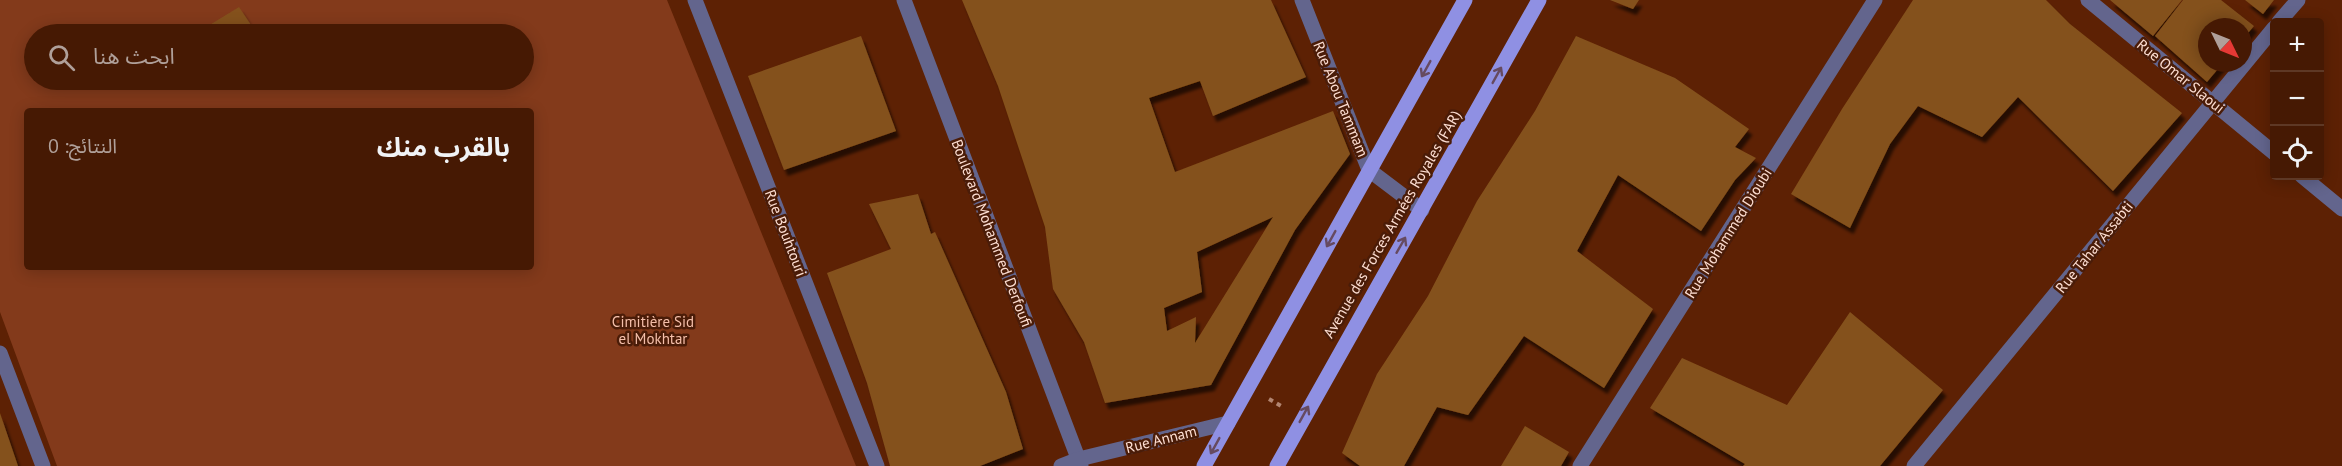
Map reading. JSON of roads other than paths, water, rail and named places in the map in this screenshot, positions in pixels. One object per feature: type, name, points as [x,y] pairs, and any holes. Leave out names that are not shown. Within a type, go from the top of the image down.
[{"type":"main road","points":[[1204,466],[1465,0]]},
{"type":"main road","name":"Avenue des Forces Armées Royales (FAR)","points":[[1277,466],[1539,0]]},
{"type":"street","name":"Rue Bouhtouri","points":[[695,0],[876,466]]},
{"type":"street","name":"Boulevard Mohammed Derfoufi","points":[[903,0],[1080,463]]},
{"type":"street","name":"Rue Abou Tammam","points":[[1302,0],[1369,170],[1422,210]]},
{"type":"street","name":"Rue Mohammed Dioubi","points":[[1580,466],[1875,0]]},
{"type":"street","name":"Rue Omar Slaoui","points":[[2088,0],[2270,150]]},
{"type":"street","points":[[2282,18],[2298,0]]},
{"type":"street","name":"Rue Tahar Assabti","points":[[1914,466],[2270,33]]},
{"type":"street","points":[[2307,180],[2342,209]]},
{"type":"street","points":[[0,353],[44,466]]},
{"type":"street","name":"Rue Annam","points":[[1061,466],[1080,463],[1228,423]]},
{"type":"park label","name":"Cimitière Sid el Mokhtar","points":[[653,330]]}]
